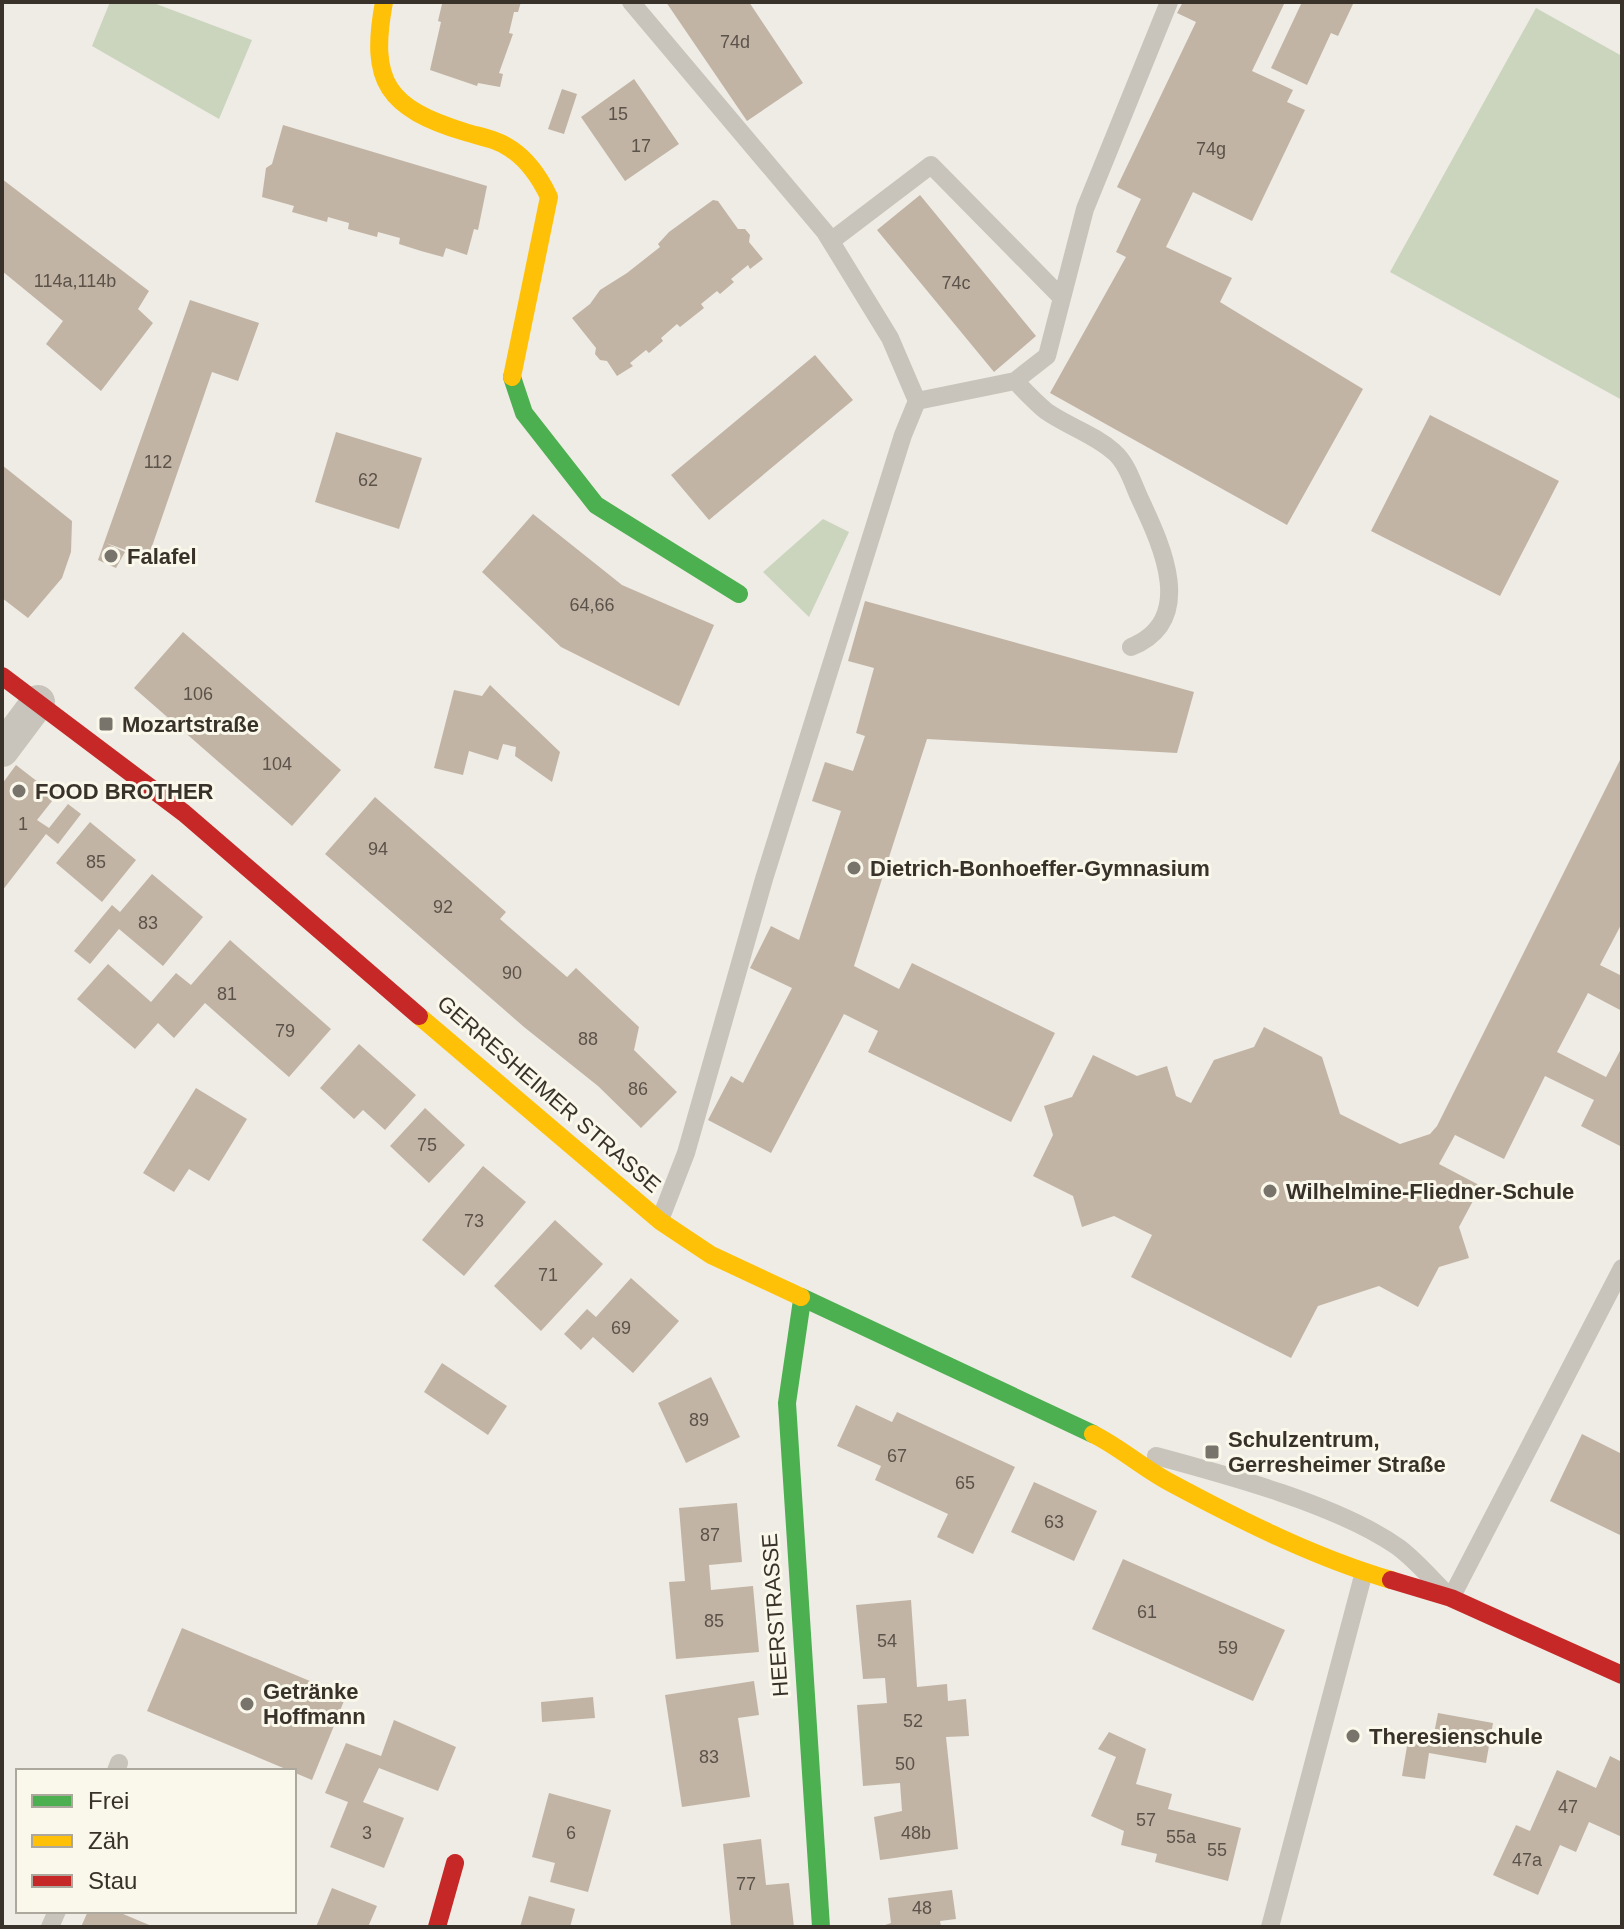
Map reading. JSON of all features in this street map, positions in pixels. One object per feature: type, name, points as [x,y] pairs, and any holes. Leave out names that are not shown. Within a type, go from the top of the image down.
[{"type":"street","points":[[384,2],[379,24],[378,72],[390,97],[424,120],[507,145],[537,170],[549,197],[511,375],[524,413],[596,505],[739,594]]},
{"type":"street","name":"GERRESHEIMER STRASSE","points":[[5,676],[184,813],[660,1221],[718,1259],[1118,1446],[1168,1482],[1364,1572],[1451,1598],[1622,1675]]},
{"type":"street","points":[[2,750],[38,702]]},
{"type":"street","name":"HEERSTRASSE","points":[[802,1300],[787,1403],[821,1927]]},
{"type":"street","points":[[437,1927],[455,1863]]},
{"type":"lane","points":[[631,2],[831,241],[890,338],[917,401],[898,450],[764,879],[686,1153],[660,1221]]},
{"type":"lane","points":[[917,401],[1015,381],[1047,356],[1085,209],[1169,2]]},
{"type":"lane","points":[[831,241],[931,165],[1062,298]]},
{"type":"lane","points":[[1015,381],[1045,410],[1118,456],[1152,523],[1171,590],[1166,613],[1158,628],[1148,640],[1131,647]]},
{"type":"lane","points":[[1451,1598],[1622,1268]]},
{"type":"lane","name":"GERRESHEIMER STRASSE","points":[[1118,1446],[1230,1476],[1362,1526],[1399,1548],[1451,1598]]},
{"type":"lane","points":[[1270,1927],[1364,1572]]},
{"type":"green space","points":[[110,2],[151,2],[252,40],[219,119],[92,46]]},
{"type":"green space","points":[[1536,8],[1622,56],[1622,400],[1390,272]]},
{"type":"green space","points":[[823,519],[849,532],[809,617],[763,572]]},
{"type":"building","points":[[521,2],[518,12],[514,12],[509,33],[513,34],[499,73],[503,74],[500,87],[478,83],[477,86],[430,70],[442,4]]},
{"type":"building","points":[[666,2],[749,2],[803,83],[747,121]]},
{"type":"building","points":[[1183,2],[1285,2],[1252,71],[1293,90],[1287,102],[1305,110],[1252,221],[1193,192],[1166,247],[1232,278],[1220,302],[1363,389],[1287,525],[1050,393],[1126,257],[1116,252],[1141,199],[1117,187],[1196,22],[1177,13]]},
{"type":"building","points":[[1302,2],[1354,2],[1338,36],[1331,33],[1307,85],[1271,68]]},
{"type":"building","points":[[634,79],[679,144],[625,181],[581,117]]},
{"type":"building","points":[[562,89],[577,94],[564,134],[548,129]]},
{"type":"building","points":[[283,125],[487,186],[478,230],[474,229],[467,255],[446,248],[443,257],[421,251],[399,244],[400,238],[378,232],[377,237],[348,229],[349,223],[328,217],[327,222],[292,212],[294,206],[262,197],[266,168],[272,164]]},
{"type":"building","points":[[2,179],[149,291],[138,309],[153,323],[101,391],[46,344],[63,321],[2,271]]},
{"type":"building","points":[[920,195],[1036,336],[994,372],[877,230]]},
{"type":"building","points":[[713,200],[718,201],[738,229],[745,229],[750,235],[749,242],[763,259],[750,269],[748,265],[731,279],[734,282],[720,294],[717,291],[701,304],[704,308],[680,327],[677,324],[661,338],[663,341],[649,353],[646,350],[630,363],[633,366],[617,376],[607,361],[600,360],[595,354],[596,348],[572,318],[590,304],[600,290],[660,247],[658,244],[669,232]]},
{"type":"building","points":[[190,300],[259,323],[238,381],[212,372],[148,558],[106,543],[125,552],[116,568],[98,560]]},
{"type":"building","points":[[815,355],[853,400],[709,520],[671,475]]},
{"type":"building","points":[[1430,415],[1559,481],[1500,596],[1371,531]]},
{"type":"building","points":[[336,432],[422,458],[399,529],[315,502]]},
{"type":"building","points":[[2,465],[72,521],[71,552],[62,578],[28,618],[2,598]]},
{"type":"building","points":[[533,514],[622,585],[714,625],[679,706],[561,647],[482,572]]},
{"type":"building","name":"Dietrich-Bonhoeffer-Gymnasium","points":[[865,601],[1194,692],[1177,753],[927,739],[854,966],[899,989],[912,963],[1055,1033],[1011,1122],[868,1052],[878,1031],[844,1014],[771,1153],[708,1120],[731,1076],[743,1083],[792,988],[750,968],[771,926],[799,940],[841,811],[812,801],[825,762],[853,771],[865,736],[856,733],[874,668],[848,661]]},
{"type":"building","points":[[183,632],[341,770],[292,826],[134,688]]},
{"type":"building","points":[[490,685],[560,752],[552,782],[515,756],[516,747],[503,744],[498,760],[469,751],[463,775],[434,768],[454,690],[482,696]]},
{"type":"building","name":"Wilhelmine-Fliedner-Schule","points":[[1622,756],[1622,923],[1600,965],[1622,976],[1622,1011],[1588,993],[1557,1052],[1606,1077],[1622,1047],[1622,1147],[1581,1126],[1594,1100],[1545,1076],[1504,1159],[1455,1135],[1439,1164],[1481,1186],[1459,1227],[1469,1258],[1439,1267],[1418,1307],[1379,1286],[1318,1306],[1291,1358],[1131,1277],[1152,1235],[1114,1216],[1082,1227],[1073,1196],[1033,1176],[1053,1135],[1044,1106],[1072,1097],[1093,1055],[1137,1076],[1167,1066],[1176,1096],[1191,1103],[1214,1060],[1254,1047],[1264,1027],[1322,1057],[1340,1114],[1400,1144],[1430,1134],[1437,1126]]},
{"type":"building","points":[[16,765],[56,796],[37,820],[49,828],[68,804],[81,814],[58,844],[46,834],[2,891],[2,784]]},
{"type":"building","points":[[375,797],[506,912],[500,919],[567,977],[576,968],[639,1027],[634,1050],[677,1092],[641,1128],[598,1086],[524,1027],[325,854]]},
{"type":"building","points":[[90,822],[136,860],[102,902],[56,863]]},
{"type":"building","points":[[152,874],[203,917],[163,966],[119,929],[90,964],[74,951],[112,905],[120,912]]},
{"type":"building","points":[[230,940],[331,1029],[289,1077],[205,1003],[174,1038],[158,1023],[135,1049],[77,999],[108,964],[151,1002],[176,973],[191,985]]},
{"type":"building","points":[[359,1044],[416,1095],[385,1130],[363,1110],[354,1119],[320,1088]]},
{"type":"building","points":[[196,1088],[247,1119],[209,1181],[189,1169],[174,1192],[143,1173]]},
{"type":"building","points":[[425,1108],[465,1145],[429,1183],[390,1146]]},
{"type":"building","points":[[483,1166],[526,1202],[464,1276],[422,1240]]},
{"type":"building","points":[[555,1220],[603,1264],[541,1331],[494,1286]]},
{"type":"building","points":[[631,1278],[679,1321],[633,1373],[593,1337],[581,1350],[564,1334],[587,1309],[596,1317]]},
{"type":"building","points":[[442,1363],[507,1406],[488,1435],[424,1392]]},
{"type":"building","points":[[711,1377],[740,1437],[686,1463],[658,1403]]},
{"type":"building","points":[[856,1405],[892,1422],[897,1412],[1015,1467],[973,1554],[937,1537],[948,1514],[875,1480],[881,1466],[837,1446]]},
{"type":"building","points":[[1582,1434],[1622,1454],[1622,1536],[1550,1501]]},
{"type":"building","points":[[1034,1482],[1097,1511],[1074,1561],[1011,1532]]},
{"type":"building","points":[[737,1503],[742,1562],[709,1565],[711,1590],[753,1586],[759,1652],[676,1659],[669,1582],[685,1581],[679,1508]]},
{"type":"building","points":[[1123,1559],[1285,1630],[1253,1701],[1092,1629]]},
{"type":"building","points":[[911,1600],[917,1687],[947,1684],[948,1701],[966,1699],[969,1736],[946,1737],[958,1849],[880,1860],[874,1817],[902,1811],[900,1783],[863,1786],[857,1705],[887,1703],[885,1678],[863,1679],[856,1605]]},
{"type":"building","name":"Getränke Hoffmann","points":[[182,1628],[346,1696],[312,1780],[296,1773],[296,1769],[286,1769],[147,1711]]},
{"type":"building","points":[[754,1681],[759,1715],[738,1718],[750,1797],[682,1807],[665,1695]]},
{"type":"building","points":[[593,1697],[595,1718],[542,1722],[541,1702]]},
{"type":"building","points":[[1438,1713],[1493,1723],[1486,1763],[1429,1753],[1425,1779],[1402,1776],[1408,1740],[1432,1744]]},
{"type":"building","points":[[394,1720],[456,1747],[438,1791],[379,1768],[363,1802],[404,1818],[384,1868],[330,1847],[348,1802],[325,1793],[346,1743],[381,1756]]},
{"type":"building","points":[[1109,1732],[1146,1749],[1136,1784],[1172,1794],[1168,1809],[1241,1828],[1228,1881],[1155,1862],[1157,1854],[1121,1845],[1124,1831],[1091,1816],[1116,1757],[1098,1749]]},
{"type":"building","points":[[1610,1756],[1622,1762],[1622,1837],[1589,1822],[1576,1852],[1560,1845],[1538,1895],[1493,1875],[1516,1825],[1530,1831],[1557,1770],[1596,1788]]},
{"type":"building","points":[[549,1793],[611,1810],[588,1892],[550,1882],[555,1863],[532,1857]]},
{"type":"building","points":[[761,1839],[766,1885],[789,1883],[794,1927],[731,1927],[723,1844]]},
{"type":"building","points":[[332,1888],[377,1906],[368,1927],[316,1927]]},
{"type":"building","points":[[952,1890],[956,1919],[940,1921],[941,1927],[879,1927],[891,1923],[888,1898]]},
{"type":"building","points":[[529,1896],[575,1909],[570,1927],[520,1927]]},
{"type":"building","points":[[87,1913],[121,1913],[154,1927],[81,1927]]},
{"type":"traffic: fast","points":[[512,377],[524,413],[596,505],[739,594]]},
{"type":"traffic: fast","points":[[801,1297],[1093,1434]]},
{"type":"traffic: fast","points":[[802,1300],[787,1403],[821,1927]]},
{"type":"traffic: slow","points":[[384,2],[379,53],[382,72],[390,88],[417,113],[511,149],[533,170],[549,197],[512,377]]},
{"type":"traffic: slow","points":[[419,1016],[660,1221],[711,1255],[801,1297]]},
{"type":"traffic: slow","points":[[1093,1434],[1161,1477],[1251,1524],[1335,1561],[1391,1580]]},
{"type":"traffic: jam","points":[[2,676],[184,813],[419,1016]]},
{"type":"traffic: jam","points":[[1391,1580],[1451,1598],[1622,1675]]},
{"type":"traffic: jam","points":[[437,1927],[455,1863]]},
{"type":"place","name":"Falafel","points":[[111,556]]},
{"type":"place","name":"Mozartstraße","points":[[106,724]]},
{"type":"place","name":"FOOD BROTHER","points":[[19,791]]},
{"type":"place","name":"Dietrich-Bonhoeffer-Gymnasium","points":[[854,868]]},
{"type":"place","name":"Wilhelmine-Fliedner-Schule","points":[[1270,1191]]},
{"type":"place","name":"Schulzentrum, Gerresheimer Straße","points":[[1212,1452]]},
{"type":"place","name":"Getränke Hoffmann","points":[[247,1704]]},
{"type":"place","name":"Theresienschule","points":[[1353,1736]]}]
